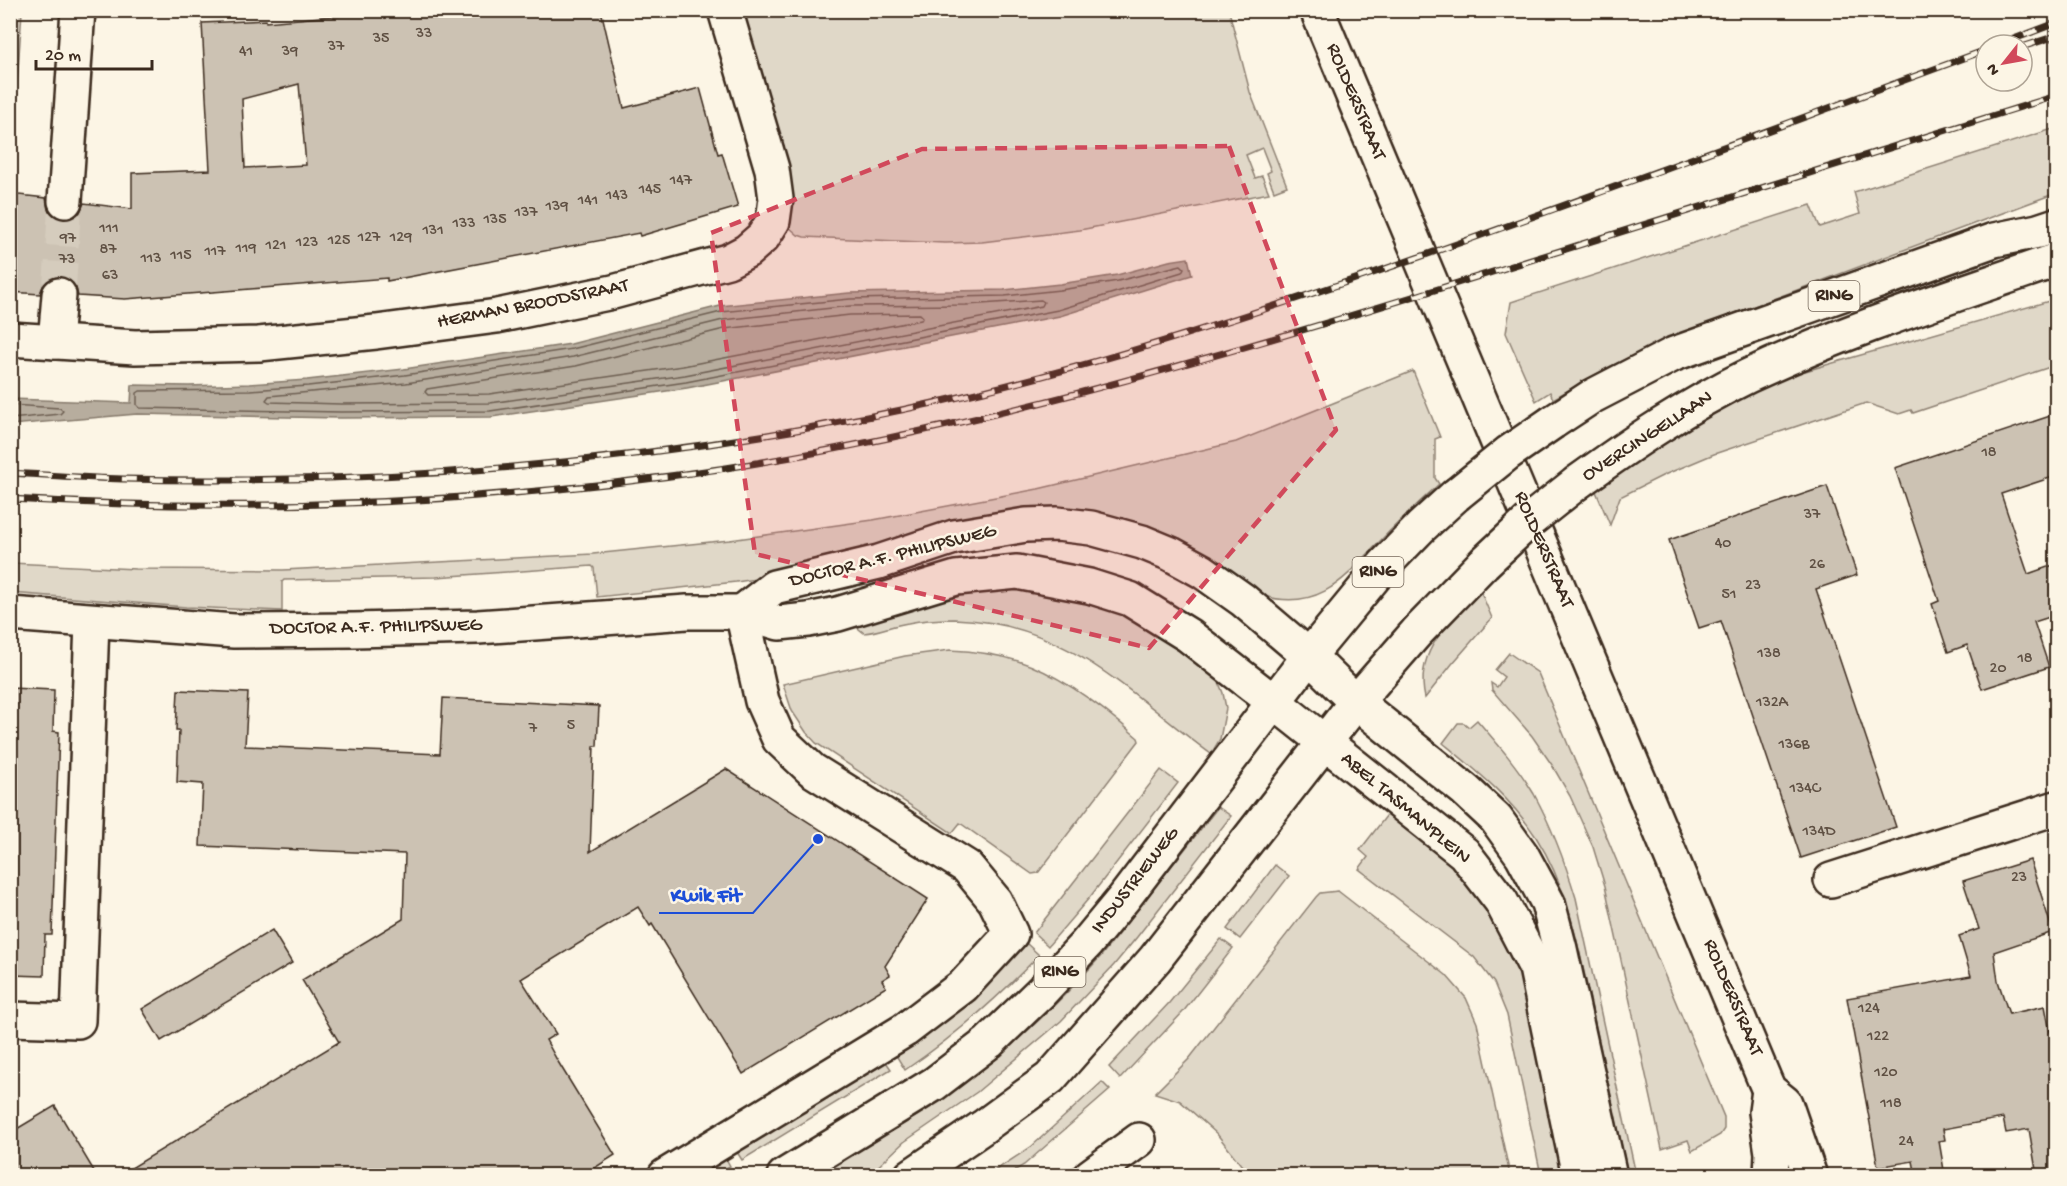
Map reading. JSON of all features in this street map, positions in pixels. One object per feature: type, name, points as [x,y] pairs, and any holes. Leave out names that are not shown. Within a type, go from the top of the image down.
[{"type":"main road","points":[[65,201],[78,10]]},
{"type":"main road","name":"HERMAN BROODSTRAAT","points":[[10,339],[135,347],[259,344],[497,316],[613,292],[728,261],[747,251],[763,237],[773,221],[776,199],[772,169],[724,10]]},
{"type":"main road","name":"ROLDERSTRAAT","points":[[1317,10],[1769,1090],[1785,1104],[1810,1176]]},
{"type":"main road","points":[[1994,240],[2036,210],[2056,202]]},
{"type":"main road","name":"RING","points":[[1309,657],[1384,565],[1420,527],[1508,453],[1591,397],[1674,354],[1994,240],[2056,225]]},
{"type":"main road","name":"OVERCINGELLAAN","points":[[1325,743],[1356,702],[1417,632],[1484,563],[1529,521],[1578,482],[1676,415],[1746,377],[1801,352],[1905,311],[2056,260]]},
{"type":"main road","points":[[2002,278],[2056,286]]},
{"type":"main road","points":[[55,342],[59,295]]},
{"type":"main road","name":"DOCTOR A.F. PHILIPSWEG","points":[[742,612],[774,587],[879,562],[954,537],[1026,525],[1057,524],[1091,528],[1142,542],[1171,554],[1202,572],[1243,600],[1309,657],[1356,702]]},
{"type":"main road","name":"DOCTOR A.F. PHILIPSWEG","points":[[10,614],[234,630],[354,630],[499,626],[687,612],[742,612],[779,624],[838,614],[956,578],[998,572],[1038,575],[1089,586],[1130,599],[1188,635],[1274,702]]},
{"type":"main road","points":[[665,1176],[905,1030],[963,986],[1011,934],[995,901],[967,867],[812,770],[779,739],[762,701],[742,612]]},
{"type":"main road","points":[[10,1019],[78,1021],[92,621]]},
{"type":"main road","name":"INDUSTRIEWEG","points":[[784,1176],[934,1084],[989,1042],[1041,992],[1086,944],[1124,898],[1309,657]]},
{"type":"main road","name":"ABEL TASMANPLEIN","points":[[1274,702],[1464,854],[1501,901],[1536,968],[1579,1176]]},
{"type":"main road","points":[[1356,702],[1465,790],[1496,819],[1522,855],[1548,903],[1610,1176]]},
{"type":"main road","name":"RING","points":[[911,1176],[1050,1078],[1155,959],[1257,826],[1325,743]]},
{"type":"main road","points":[[1831,880],[2056,808]]},
{"type":"main road","name":"ROLDERSTRAAT","points":[[1769,1090],[1766,1112],[1772,1153],[1771,1176]]},
{"type":"main road","points":[[1090,1176],[1139,1140]]},
{"type":"highlighted area","points":[[1229,146],[1336,430],[1149,648],[755,554],[711,233],[922,149]]},
{"type":"shaded area","points":[[10,11],[22,11],[12,159],[10,159]]},
{"type":"shaded area","points":[[738,11],[1229,11],[1250,92],[1287,186],[1274,191],[1267,173],[1271,171],[1262,148],[1246,155],[1255,178],[1262,176],[1269,193],[1080,230],[982,242],[945,243],[804,237],[789,227]]},
{"type":"shaded area","points":[[2056,128],[2056,193],[1682,333],[1609,367],[1553,399],[1550,392],[1536,401],[1506,333],[1511,302],[1811,205],[1820,227],[1860,214],[1854,192]]},
{"type":"shaded area","points":[[2056,299],[2056,365],[1913,413],[1911,410],[1899,414],[1866,403],[1714,454],[1620,497],[1610,525],[1595,489],[1687,428],[1781,378]]},
{"type":"shaded area","points":[[1413,371],[1440,437],[1435,439],[1435,478],[1439,484],[1346,576],[1317,595],[1300,599],[1260,595],[1128,523],[736,582],[597,597],[592,566],[436,577],[284,580],[282,582],[282,611],[186,607],[11,593],[11,563],[136,569],[283,570],[593,554],[730,540],[873,520],[1038,489],[1236,442]]},
{"type":"shaded area","points":[[1012,586],[1126,611],[1215,673],[1226,708],[1220,739],[1211,754],[1093,664],[1030,633],[994,623],[954,619],[913,622],[864,633],[854,625],[927,597]]},
{"type":"shaded area","points":[[1480,590],[1492,618],[1425,698],[1423,681],[1430,651],[1437,638]]},
{"type":"shaded area","points":[[950,650],[976,652],[1018,661],[1050,674],[1066,683],[1138,738],[1139,741],[1038,873],[1032,874],[960,823],[952,833],[816,743],[792,711],[783,684],[905,656]]},
{"type":"shaded area","points":[[1509,653],[1538,673],[1724,1117],[1724,1129],[1720,1135],[1692,1151],[1688,1140],[1662,1149],[1605,886],[1593,847],[1570,796],[1552,765],[1532,736],[1492,690],[1491,683],[1497,687],[1504,677],[1495,670]]},
{"type":"shaded area","points":[[1477,720],[1500,746],[1534,794],[1567,871],[1576,898],[1636,1175],[1628,1175],[1577,942],[1557,877],[1536,837],[1516,810],[1493,786],[1443,743],[1458,723],[1464,723],[1469,727]]},
{"type":"shaded area","points":[[1161,770],[1178,783],[1090,897],[1048,946],[1034,933]]},
{"type":"shaded area","points":[[1218,807],[1231,816],[1114,965],[1061,1021],[977,1092],[904,1142],[869,1175],[817,1175],[924,1112],[1024,1034],[1101,956]]},
{"type":"shaded area","points":[[1390,811],[1471,878],[1530,988],[1570,1175],[1541,1175],[1507,1015],[1494,983],[1474,957],[1359,869],[1368,857],[1360,850]]},
{"type":"shaded area","points":[[1275,865],[1289,876],[1240,939],[1227,929]]},
{"type":"shaded area","points":[[1338,891],[1446,975],[1466,998],[1477,1023],[1510,1175],[1249,1175],[1217,1134],[1180,1101],[1155,1093],[1189,1059],[1316,897],[1320,893]]},
{"type":"shaded area","points":[[1221,939],[1233,948],[1183,1012],[1120,1079],[1109,1067],[1169,1003]]},
{"type":"shaded area","points":[[1026,943],[1039,955],[975,1016],[905,1070],[894,1052],[981,987]]},
{"type":"shaded area","points":[[884,1059],[891,1069],[742,1160],[735,1149]]},
{"type":"shaded area","points":[[1102,1082],[1110,1090],[1024,1165],[1007,1175],[988,1175],[1031,1147]]},
{"type":"shaded area","points":[[724,1155],[730,1166],[714,1175],[691,1176]]},
{"type":"water","points":[[1188,258],[1192,275],[1060,316],[687,388],[491,417],[340,418],[137,414],[11,425],[11,399],[131,403],[132,385],[249,384],[404,369],[571,344],[720,306],[849,293],[1004,290],[1117,275]]},
{"type":"building","points":[[353,10],[601,10],[624,108],[700,88],[718,154],[722,153],[738,207],[640,236],[639,233],[387,281],[387,278],[125,299],[78,296],[70,280],[60,276],[51,278],[44,284],[40,294],[10,292],[10,194],[46,198],[48,210],[55,217],[64,220],[74,218],[84,203],[132,209],[132,173],[210,170],[202,23],[266,20],[266,22],[354,14]],"holes":[[[299,84],[306,165],[245,168],[242,99]]]},
{"type":"building","points":[[2056,414],[2056,476],[2001,494],[2028,574],[2056,564],[2056,615],[2034,622],[2049,667],[1982,689],[1967,645],[1948,652],[1932,604],[1939,601],[1895,468]]},
{"type":"building","points":[[1827,486],[1857,575],[1816,589],[1896,827],[1801,858],[1721,621],[1699,628],[1669,540]]},
{"type":"building","points":[[10,688],[54,690],[53,731],[59,732],[52,935],[45,935],[44,976],[10,975]]},
{"type":"building","points":[[178,690],[248,693],[245,746],[440,754],[443,698],[599,706],[597,746],[594,746],[590,852],[726,769],[928,899],[885,966],[890,975],[882,980],[886,987],[743,1074],[652,924],[650,926],[638,907],[521,979],[556,1034],[546,1040],[615,1155],[582,1176],[118,1176],[339,1042],[302,980],[403,919],[405,854],[200,846],[203,784],[177,782]]},
{"type":"building","points":[[2030,860],[2053,932],[1994,952],[1998,981],[2009,1014],[2045,1006],[2050,1032],[2056,1031],[2056,1176],[2037,1176],[2029,1129],[2006,1133],[2003,1118],[1943,1129],[1945,1140],[1939,1141],[1945,1176],[1916,1176],[1913,1161],[1878,1167],[1847,998],[1971,976],[1959,936],[1979,929],[1963,881]]},
{"type":"building","points":[[272,930],[292,963],[161,1041],[142,1009]]},
{"type":"building","points":[[55,1106],[97,1176],[10,1176],[10,1133]]},
{"type":"tunnel","points":[[59,295],[65,201]]},
{"type":"railway","points":[[2030,33],[2056,23]]},
{"type":"railway","points":[[2034,43],[2056,36]]},
{"type":"railway","points":[[10,473],[109,479],[216,480],[403,475],[497,468],[683,448],[867,417],[1062,371],[1126,353],[1316,292],[1532,217],[1974,54]]},
{"type":"railway","points":[[10,499],[100,503],[279,505],[459,497],[637,480],[815,453],[990,415],[1250,346],[2056,96]]},
{"type":"place","name":"Kwik Fit","points":[[818,839]]}]
